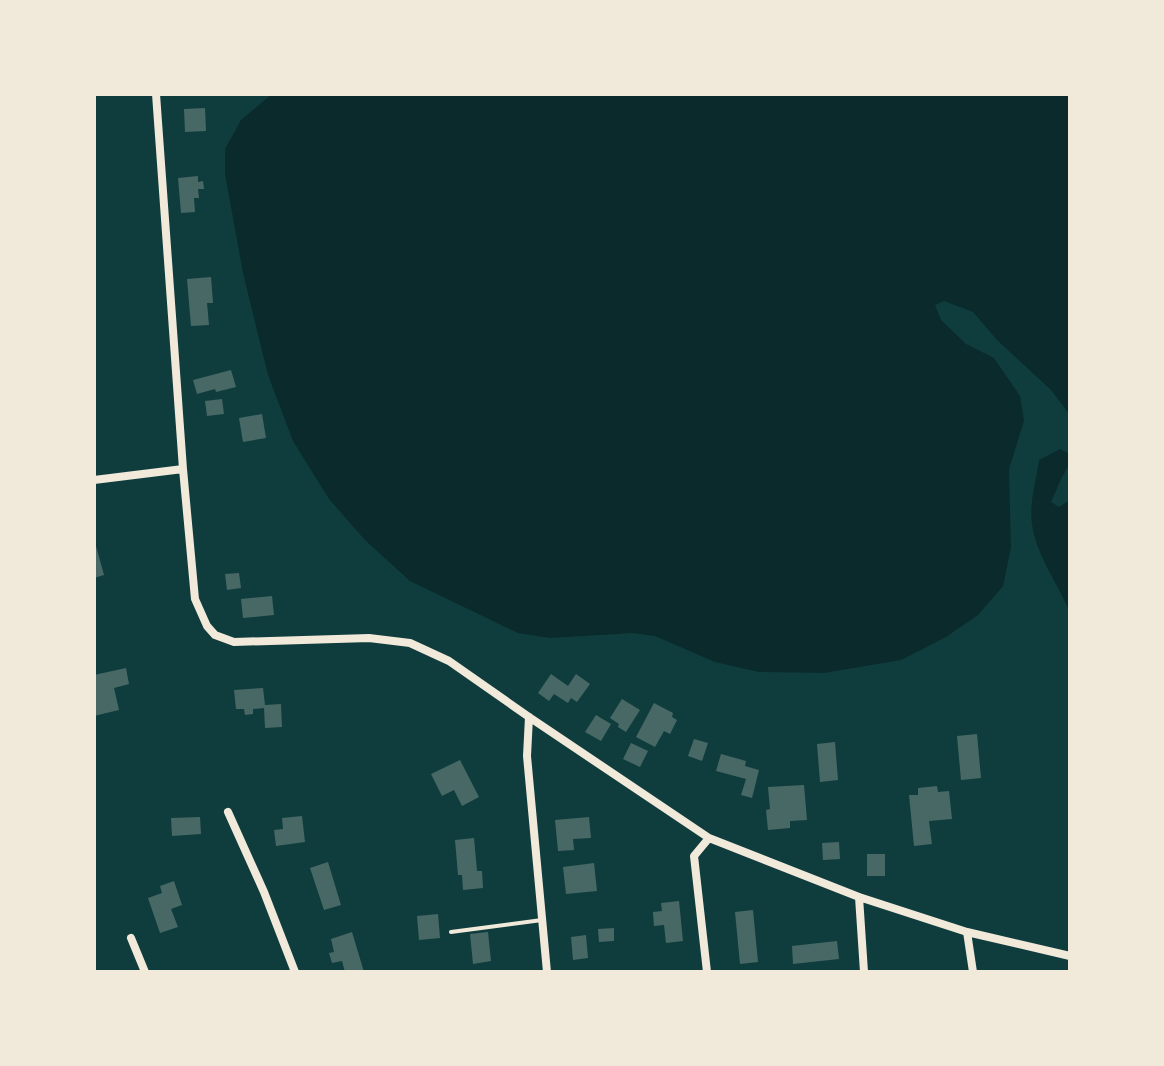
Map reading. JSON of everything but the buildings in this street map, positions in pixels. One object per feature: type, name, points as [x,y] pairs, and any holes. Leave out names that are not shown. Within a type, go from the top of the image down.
[{"type":"street","points":[[156,94],[195,599],[207,626],[215,635],[234,642],[369,638],[410,643],[449,661],[709,838],[859,897],[967,932],[1070,956]]},
{"type":"street","points":[[94,480],[183,469]]},
{"type":"street","points":[[529,717],[527,756],[547,972]]},
{"type":"street","points":[[228,812],[295,972]]},
{"type":"street","points":[[707,972],[694,856],[709,838]]},
{"type":"street","points":[[859,897],[864,972]]},
{"type":"street","points":[[967,932],[973,972]]},
{"type":"street","points":[[131,938],[145,972]]},
{"type":"lane","points":[[451,932],[542,920]]},
{"type":"water","points":[[272,94],[1070,94],[1070,415],[1051,390],[997,340],[973,312],[944,301],[935,305],[941,320],[966,344],[994,358],[1020,396],[1024,421],[1009,469],[1011,548],[1003,586],[978,615],[946,637],[901,660],[824,673],[759,672],[715,662],[655,636],[632,633],[550,638],[518,633],[410,581],[365,540],[329,499],[293,441],[268,375],[243,273],[225,174],[225,149],[241,120]]},
{"type":"water","points":[[1060,449],[1068,453],[1070,463],[1051,502],[1059,507],[1070,500],[1070,612],[1038,547],[1031,516],[1039,460]]}]
